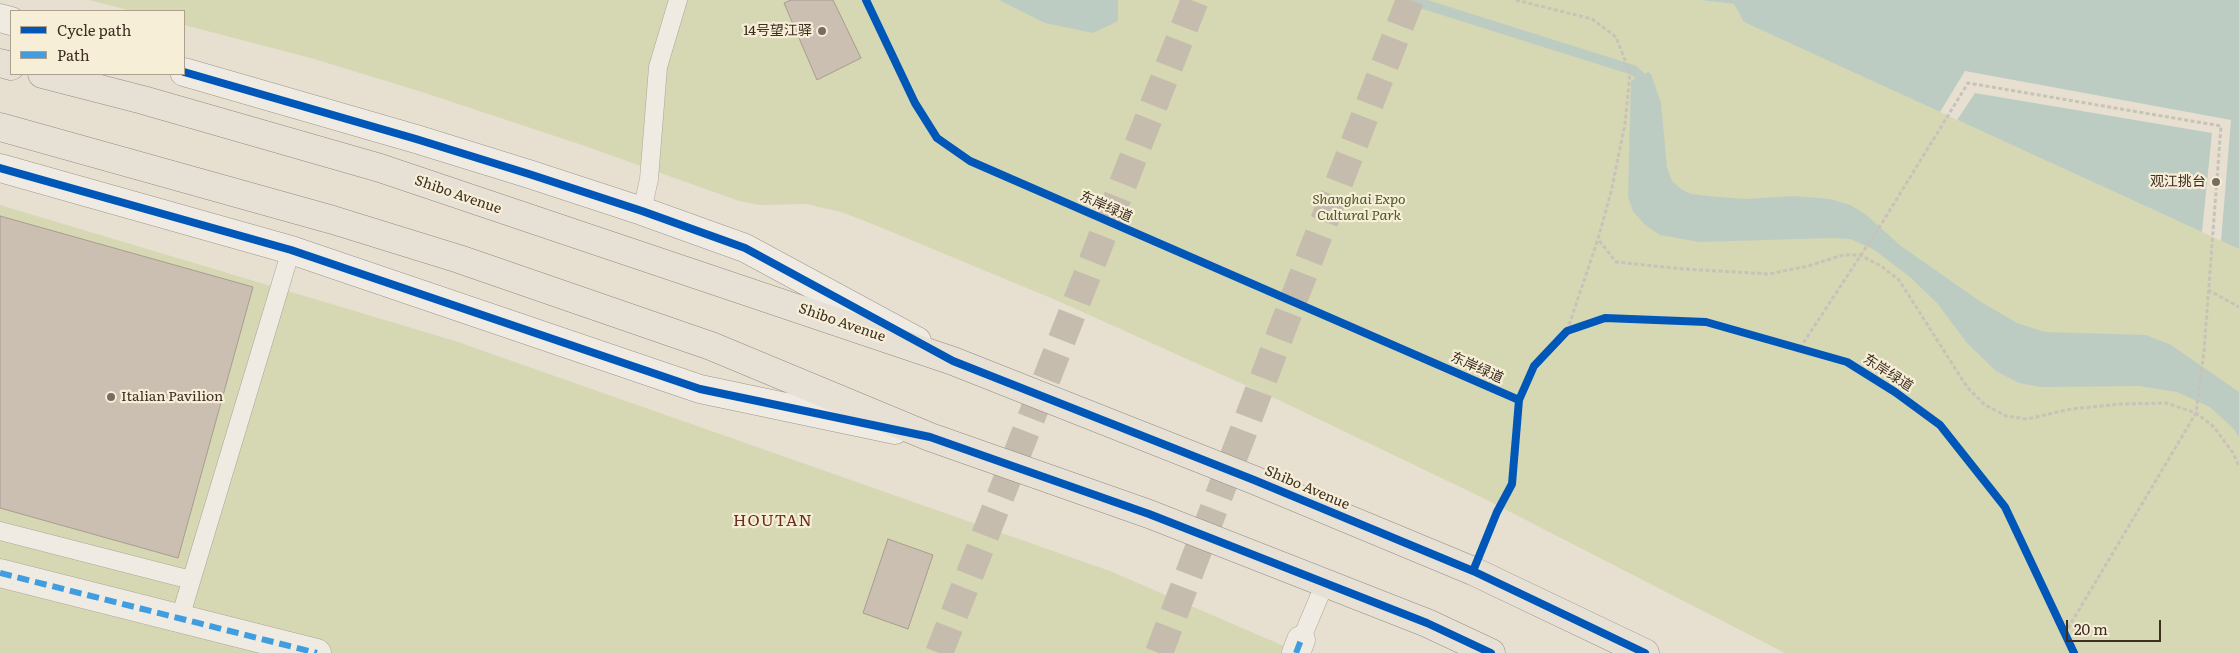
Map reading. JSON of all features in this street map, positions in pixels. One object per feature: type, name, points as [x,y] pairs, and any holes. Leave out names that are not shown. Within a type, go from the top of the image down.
[{"type":"main road","name":"Shibo Avenue","points":[[46,75],[144,100],[380,168],[953,361],[1245,476],[1464,567],[1645,653]]},
{"type":"main road","points":[[0,127],[333,220],[459,259],[711,346],[930,437],[1149,514],[1427,623],[1491,653]]},
{"type":"street","points":[[185,72],[416,139],[642,211],[745,248],[953,361]]},
{"type":"street","points":[[0,168],[291,250],[700,389],[930,437]]},
{"type":"street","points":[[0,573],[317,653]]},
{"type":"lane","points":[[642,211],[650,179],[658,67],[678,0]]},
{"type":"lane","points":[[180,618],[291,250]]},
{"type":"lane","points":[[0,531],[191,580]]},
{"type":"lane","points":[[1299,646],[1325,583]]},
{"type":"path","points":[[1516,0],[1592,19],[1616,37],[1630,73],[1625,124],[1611,192],[1598,239],[1567,331]]},
{"type":"path","points":[[1800,348],[1882,223],[1968,83],[2221,126],[2204,351],[2195,405],[2196,413],[2066,638]]},
{"type":"path","points":[[1598,239],[1616,262],[1684,269],[1769,274],[1808,266],[1843,255],[1860,255],[1880,266],[1899,280],[1967,387],[1985,405],[2006,416],[2026,420],[2072,409],[2166,403],[2196,413],[2214,427],[2233,452],[2239,466]]},
{"type":"path","points":[[2208,290],[2239,306]]},
{"type":"path","points":[[1560,338],[1567,331],[1576,327]]},
{"type":"path","points":[[1790,346],[1809,351]]},
{"type":"path","points":[[2060,626],[2066,638]]},
{"type":"green space","name":"Shanghai Expo Cultural Park","points":[[89,0],[1699,0],[1734,4],[1745,22],[2239,249],[2239,653],[1785,653],[1483,498],[1285,403],[1058,301],[875,225],[841,212],[806,204],[759,205],[739,201],[582,145],[422,92],[311,58],[185,25],[185,10],[128,10]]},
{"type":"green space","points":[[0,205],[455,341],[1110,571],[1300,653],[0,653]]},
{"type":"shaded area","points":[[999,0],[1118,0],[1118,21],[1093,33],[1045,23]]},
{"type":"shaded area","points":[[1699,0],[2239,0],[2239,249],[1744,22],[1734,4]]},
{"type":"shaded area","points":[[1648,72],[1651,74],[1661,103],[1667,168],[1672,181],[1681,189],[1691,194],[1708,196],[1745,199],[1794,196],[1830,199],[1850,205],[1865,214],[1901,246],[1981,302],[2017,323],[2045,332],[2146,335],[2171,345],[2239,392],[2239,437],[2234,429],[2210,407],[2177,392],[2139,386],[2041,387],[2019,383],[1996,371],[1967,343],[1937,303],[1910,277],[1873,249],[1850,239],[1700,242],[1660,235],[1645,225],[1633,211],[1628,197],[1631,81]]},
{"type":"pier","name":"观江挑台","points":[[1965,71],[2231,120],[2221,241],[2202,232],[2212,133],[1975,93],[1957,120],[1940,112]]},
{"type":"building","name":"14号望江驿","points":[[791,0],[833,0],[861,58],[817,80],[784,3]]},
{"type":"building","name":"Italian Pavilion","points":[[0,216],[253,287],[178,558],[0,508]]},
{"type":"building","points":[[888,539],[933,555],[908,629],[863,613]]},
{"type":"waterway","points":[[1411,0],[1633,70],[1640,76],[1642,88]]},
{"type":"tunnel","points":[[939,653],[1195,0]]},
{"type":"tunnel","points":[[1159,653],[1410,0]]},
{"type":"marked path","points":[[0,573],[317,653]]},
{"type":"marked path","points":[[1296,653],[1301,640]]},
{"type":"cycle path","name":"东岸绿道","points":[[866,0],[915,103],[937,138],[970,161],[1519,400]]},
{"type":"cycle path","points":[[185,72],[416,139],[529,174],[642,211],[745,248],[953,361],[1254,480],[1473,571],[1645,653]]},
{"type":"cycle path","points":[[0,168],[291,250],[700,389],[930,437],[1149,514],[1427,623],[1491,653]]},
{"type":"cycle path","name":"东岸绿道","points":[[1473,571],[1497,512],[1512,484],[1519,400],[1534,366],[1567,331],[1605,318],[1706,322],[1847,362],[1895,392],[1940,425],[2005,507],[2074,653]]},
{"type":"place","name":"14号望江驿","points":[[822,31]]},
{"type":"place","name":"观江挑台","points":[[2216,182]]},
{"type":"place","name":"Italian Pavilion","points":[[111,397]]},
{"type":"district","name":"HOUTAN","points":[[773,521]]}]
